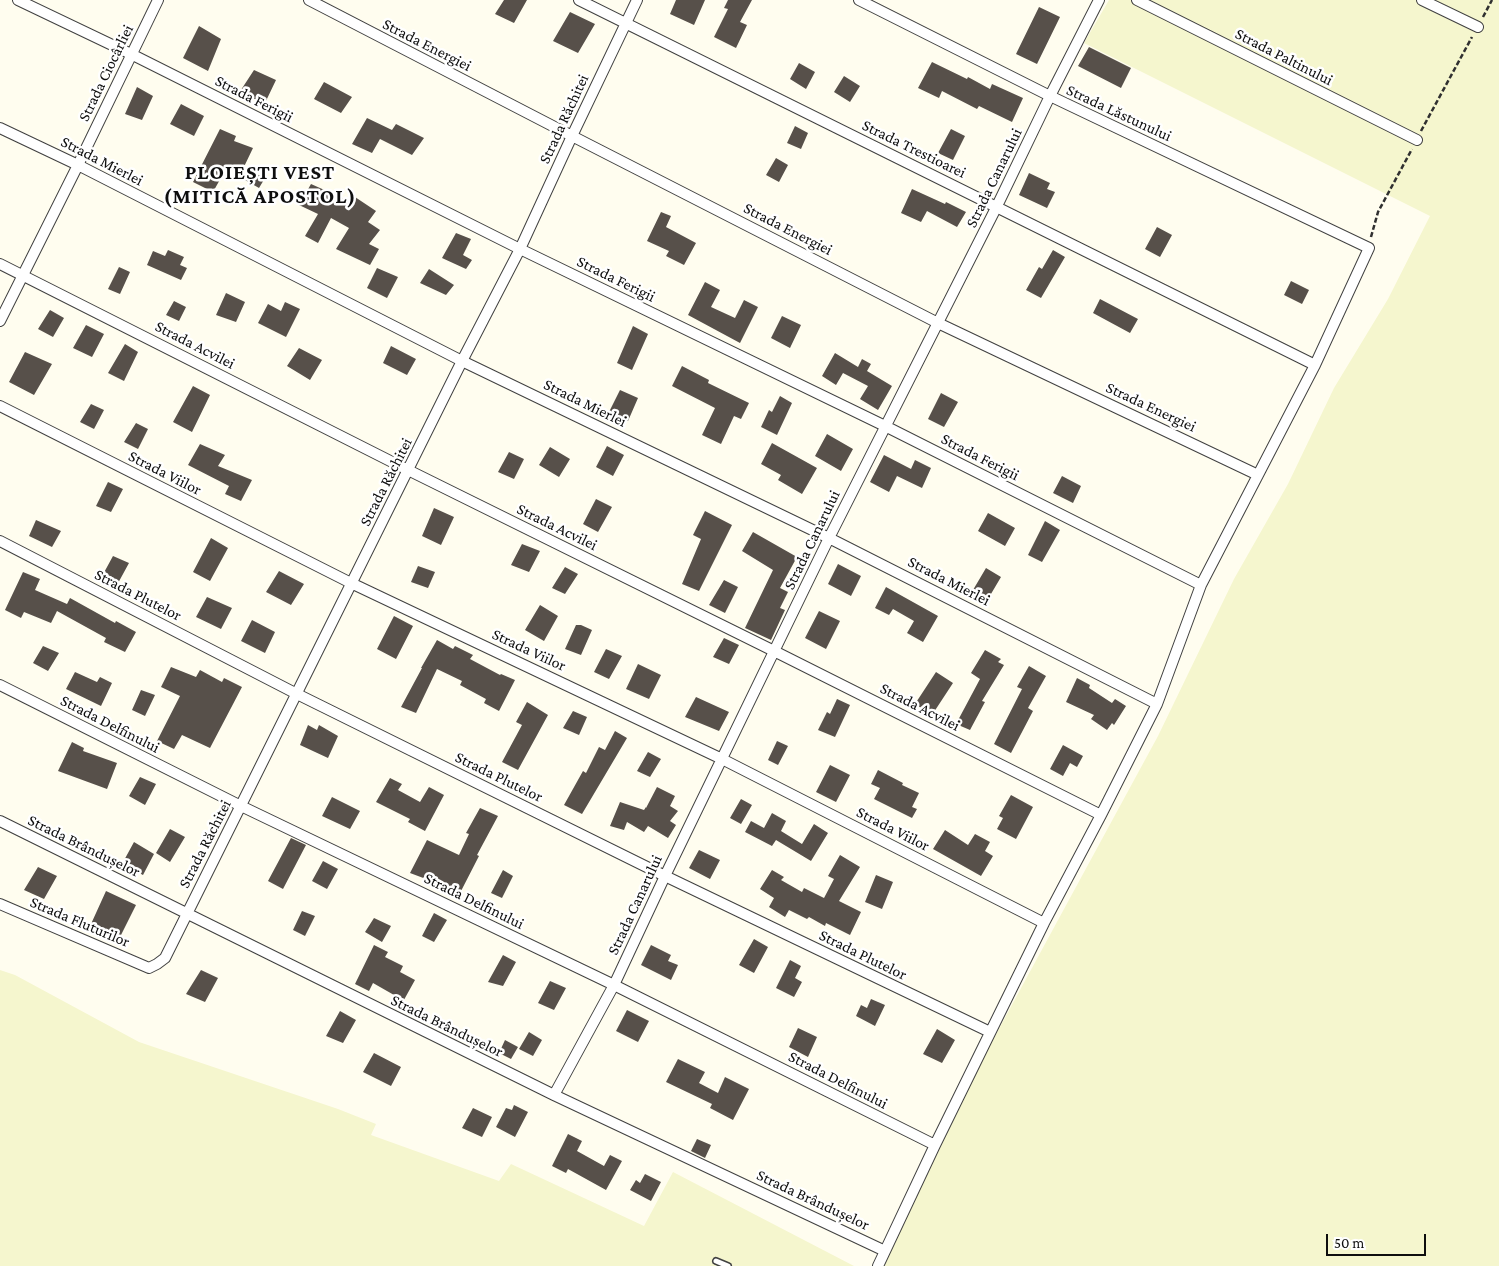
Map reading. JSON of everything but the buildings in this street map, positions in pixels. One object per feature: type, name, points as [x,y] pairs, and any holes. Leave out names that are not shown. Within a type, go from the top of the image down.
[{"type":"street","name":"Strada Ferigii","points":[[18,0],[131,54],[520,249],[885,426],[1201,585]]},
{"type":"street","name":"Strada Ciocârliei","points":[[0,321],[158,0]]},
{"type":"street","name":"Strada Energiei","points":[[309,0],[938,322],[1258,475]]},
{"type":"street","name":"Strada Trestioarei","points":[[579,0],[997,206],[1315,366]]},
{"type":"street","name":"Strada Răchitei","points":[[149,968],[165,958],[462,361],[520,249],[637,0]]},
{"type":"street","name":"Strada Lăstunului","points":[[859,0],[1050,96],[1368,248]]},
{"type":"street","name":"Strada Canarului","points":[[554,1095],[614,984],[829,538],[1099,0]]},
{"type":"street","name":"Strada Paltinului","points":[[1137,0],[1417,140]]},
{"type":"street","points":[[1422,0],[1478,27]]},
{"type":"street","name":"Strada Mierlei","points":[[0,128],[78,165],[462,361],[829,538],[1157,704]]},
{"type":"street","points":[[878,1266],[934,1145],[1044,923],[1157,704],[1201,585],[1315,366],[1368,248]]},
{"type":"street","name":"Strada Acvilei","points":[[0,264],[408,470],[1101,815]]},
{"type":"street","name":"Strada Viilor","points":[[0,406],[351,583],[722,758],[1044,923]]},
{"type":"street","name":"Strada Plutelor","points":[[0,541],[297,694],[665,876],[990,1032]]},
{"type":"street","name":"Strada Delfinului","points":[[0,685],[241,806],[614,984],[934,1145]]},
{"type":"street","name":"Strada Brândușelor","points":[[0,821],[554,1095],[885,1251]]},
{"type":"street","name":"Strada Fluturilor","points":[[0,904],[149,968]]},
{"type":"lane","points":[[716,1261],[728,1266]]},
{"type":"path","points":[[1368,248],[1378,212],[1492,0]]},
{"type":"green space","points":[[1109,0],[1499,0],[1499,1266],[876,1266],[976,1071],[1158,736],[1234,579],[1288,484],[1334,388],[1388,299],[1430,216],[1084,43]]},
{"type":"green space","points":[[0,970],[15,975],[139,1042],[338,1109],[376,1124],[371,1135],[499,1181],[511,1164],[644,1226],[673,1172],[854,1266],[0,1266]]},
{"type":"district","name":"PLOIEȘTI VEST (MITICĂ APOSTOL)","points":[[260,185]]}]
